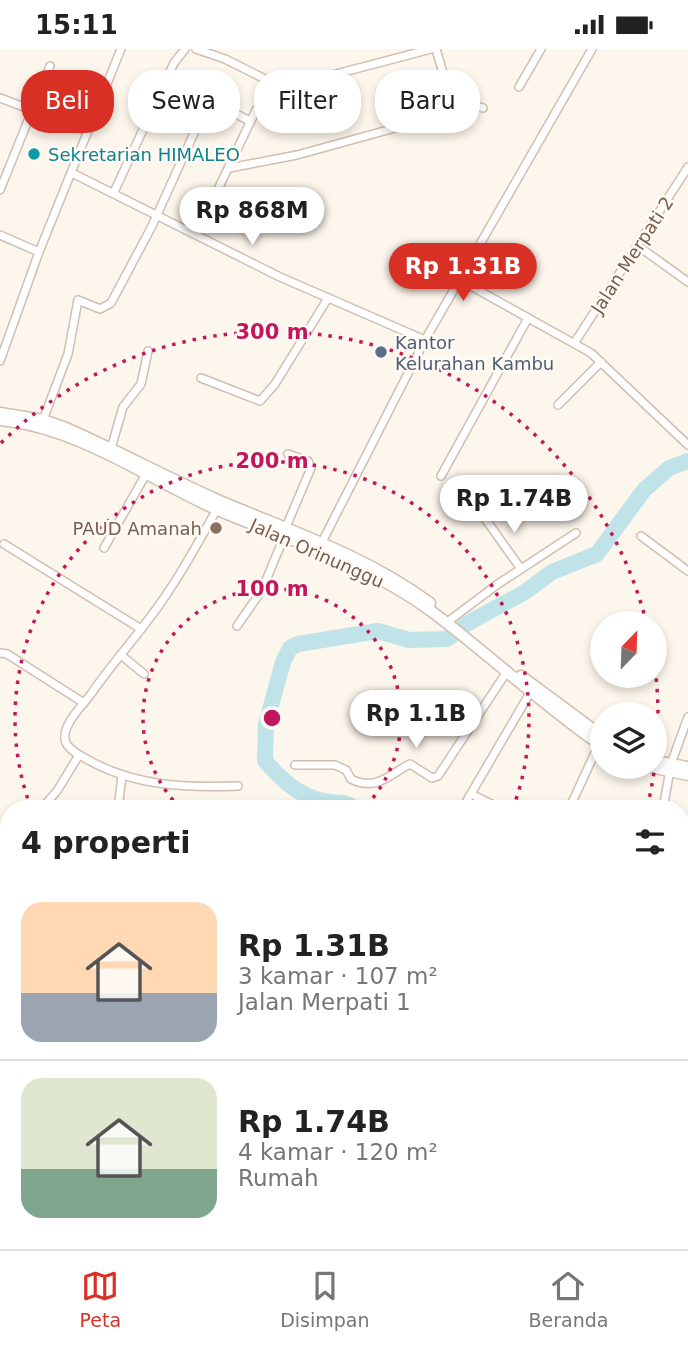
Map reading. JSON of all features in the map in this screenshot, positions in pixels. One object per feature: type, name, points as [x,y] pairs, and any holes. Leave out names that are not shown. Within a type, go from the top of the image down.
[{"type":"street","points":[[112,70],[121,49]]},
{"type":"street","points":[[172,70],[185,49]]},
{"type":"street","points":[[196,49],[254,74]]},
{"type":"street","points":[[352,70],[433,49],[440,70]]},
{"type":"street","points":[[519,87],[541,49]]},
{"type":"street","points":[[320,546],[425,340],[592,49]]},
{"type":"street","points":[[48,70],[50,66]]},
{"type":"street","points":[[0,98],[21,107]]},
{"type":"street","points":[[197,233],[254,115]]},
{"type":"street","points":[[240,116],[250,121]]},
{"type":"street","points":[[0,190],[22,133]]},
{"type":"street","points":[[0,361],[39,252],[86,133]]},
{"type":"street","points":[[114,192],[141,133]]},
{"type":"street","points":[[43,420],[68,354],[78,300],[100,309],[108,307],[157,213],[194,133]]},
{"type":"street","points":[[229,168],[297,155],[376,133]]},
{"type":"street","name":"Jalan Merpati 2","points":[[575,342],[688,167]]},
{"type":"street","points":[[72,173],[247,260],[425,340]]},
{"type":"street","points":[[0,235],[39,252]]},
{"type":"street","points":[[638,246],[688,282]]},
{"type":"street","points":[[460,280],[575,342],[601,362],[688,445]]},
{"type":"street","points":[[201,378],[260,401],[275,384],[328,298]]},
{"type":"street","points":[[440,476],[528,318]]},
{"type":"street","points":[[110,452],[123,407],[141,384],[149,351]]},
{"type":"street","points":[[558,405],[601,362]]},
{"type":"street","name":"Jalan Orinunggu","points":[[0,413],[43,420],[285,532]]},
{"type":"street","name":"Jalan Orinunggu","points":[[0,420],[58,432],[110,452],[146,474],[217,509],[320,546],[394,587],[453,625],[506,673],[590,734]]},
{"type":"street","points":[[237,626],[258,598],[312,468],[308,461],[288,454]]},
{"type":"street","points":[[104,548],[146,474]]},
{"type":"street","points":[[217,509],[169,592],[84,703],[68,726],[64,738],[66,744],[79,755],[122,776],[147,783],[238,786]]},
{"type":"street","points":[[484,517],[521,569]]},
{"type":"street","points":[[453,625],[521,569],[576,533]]},
{"type":"street","points":[[641,536],[688,571]]},
{"type":"street","points":[[4,544],[141,629]]},
{"type":"street","name":"Jalan Orinunggu","points":[[469,641],[590,734]]},
{"type":"street","points":[[0,653],[6,654],[84,703]]},
{"type":"street","points":[[121,655],[144,674]]},
{"type":"street","points":[[295,765],[335,765],[344,768],[351,779],[362,783],[385,781],[410,764],[432,778],[438,776],[506,673]]},
{"type":"street","points":[[467,800],[531,691]]},
{"type":"street","points":[[665,800],[671,768],[688,717]]},
{"type":"street","points":[[49,800],[79,755]]},
{"type":"street","points":[[573,800],[590,765]]},
{"type":"street","points":[[667,766],[688,775]]},
{"type":"street","points":[[667,768],[688,767]]},
{"type":"street","points":[[119,800],[122,776]]},
{"type":"street","points":[[471,794],[483,800]]},
{"type":"waterway","points":[[283,662],[290,648],[298,644],[378,631],[409,640],[447,639],[468,623],[525,592],[552,572],[597,554],[644,490],[669,468],[688,461]]},
{"type":"waterway","points":[[283,662],[266,724],[265,761],[284,781],[298,791],[319,800]]},
{"type":"place","name":"Sekretarian HIMALEO","points":[[34,154]]},
{"type":"place","name":"Kantor Kelurahan Kambu","points":[[381,352]]},
{"type":"place","name":"PAUD Amanah","points":[[216,528]]}]
